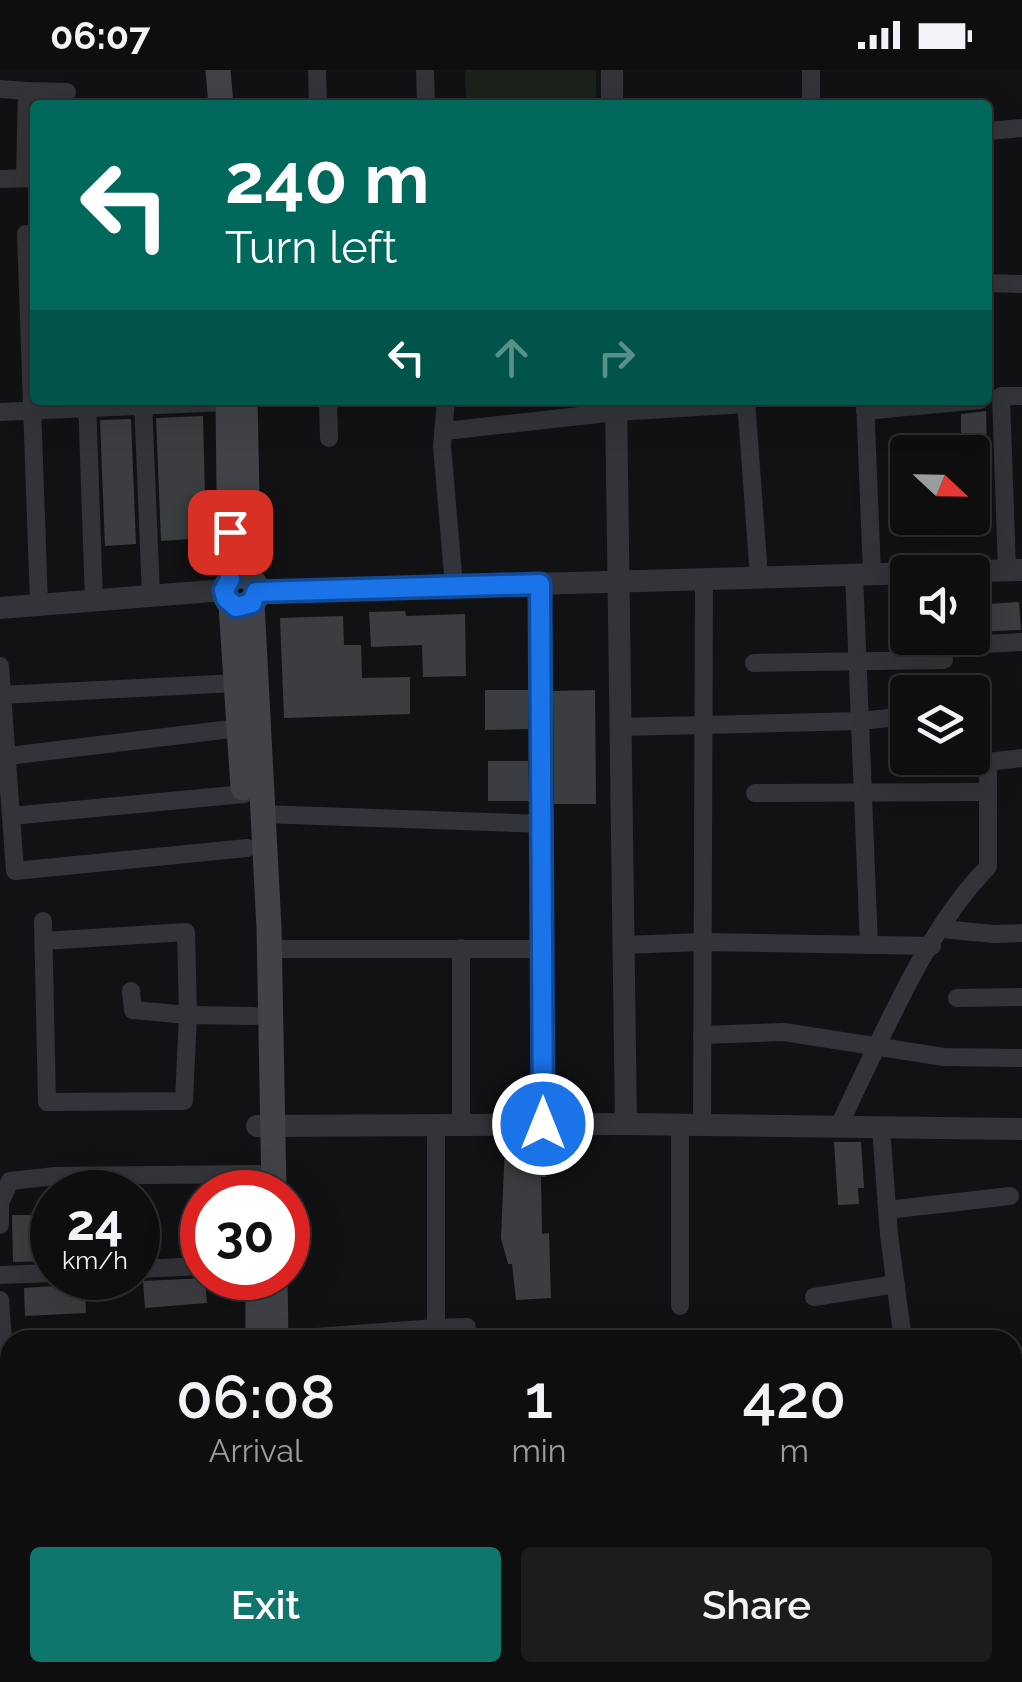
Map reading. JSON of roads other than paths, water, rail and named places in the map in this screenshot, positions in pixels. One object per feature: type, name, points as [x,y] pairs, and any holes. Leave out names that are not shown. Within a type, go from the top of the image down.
[{"type":"main road","points":[[218,70],[220,100]]},
{"type":"main road","points":[[235,70],[236,100]]},
{"type":"main road","points":[[234,405],[240,591],[262,814],[269,948],[264,1170]]},
{"type":"main road","points":[[240,591],[236,683],[254,1016],[265,1126]]},
{"type":"main road","points":[[258,1300],[258,1330]]},
{"type":"main road","points":[[275,1300],[276,1330]]},
{"type":"street","points":[[317,70],[318,100]]},
{"type":"street","points":[[425,70],[426,100]]},
{"type":"street","points":[[612,70],[612,100]]},
{"type":"street","points":[[811,70],[812,100]]},
{"type":"street","points":[[0,89],[67,92]]},
{"type":"street","points":[[0,179],[30,178],[26,92]]},
{"type":"street","points":[[992,131],[1022,128]]},
{"type":"street","points":[[26,234],[30,375]]},
{"type":"street","points":[[992,283],[1022,284]]},
{"type":"street","points":[[992,398],[1022,396]]},
{"type":"street","points":[[31,405],[39,604]]},
{"type":"street","points":[[0,412],[78,405]]},
{"type":"street","points":[[87,405],[94,600]]},
{"type":"street","points":[[143,405],[150,596]]},
{"type":"street","points":[[328,405],[330,438]]},
{"type":"street","points":[[446,405],[442,446],[454,586]]},
{"type":"street","points":[[446,432],[616,406],[648,405]]},
{"type":"street","points":[[746,405],[759,577]]},
{"type":"street","points":[[869,944],[858,664],[866,406],[894,405]]},
{"type":"street","points":[[0,608],[240,591],[1014,570],[990,405]]},
{"type":"street","points":[[616,406],[626,1124]]},
{"type":"street","points":[[680,1306],[691,1124],[702,1035],[704,578]]},
{"type":"street","points":[[540,584],[543,1124]]},
{"type":"street","points":[[754,663],[944,660],[943,646],[1022,642]]},
{"type":"street","points":[[0,666],[3,757],[15,871],[247,848]]},
{"type":"street","points":[[1,695],[236,683]]},
{"type":"street","points":[[620,727],[890,718]]},
{"type":"street","points":[[3,757],[239,728]]},
{"type":"street","points":[[838,1127],[932,946],[966,889],[988,867],[988,762],[1022,758]]},
{"type":"street","points":[[754,792],[988,792]]},
{"type":"street","points":[[11,816],[244,794]]},
{"type":"street","points":[[262,814],[542,824]]},
{"type":"street","points":[[43,921],[47,1102],[184,1101],[186,932],[44,941]]},
{"type":"street","points":[[942,929],[1022,933]]},
{"type":"street","points":[[623,945],[703,942],[932,946]]},
{"type":"street","points":[[269,948],[542,948]]},
{"type":"street","points":[[461,948],[462,1124]]},
{"type":"street","points":[[131,991],[133,1010],[254,1016]]},
{"type":"street","points":[[957,998],[1022,997]]},
{"type":"street","points":[[702,1035],[784,1032],[944,1056],[1022,1058]]},
{"type":"street","points":[[436,1124],[436,1328]]},
{"type":"street","points":[[265,1126],[691,1124],[1022,1129]]},
{"type":"street","points":[[881,1127],[902,1330]]},
{"type":"street","points":[[0,1225],[0,1204],[10,1180],[55,1176],[180,1182]]},
{"type":"street","points":[[887,1210],[1010,1196]]},
{"type":"street","points":[[0,1276],[30,1274]]},
{"type":"street","points":[[814,1297],[896,1284]]},
{"type":"street","points":[[0,1286],[3,1330]]},
{"type":"street","points":[[409,1330],[467,1327]]}]
